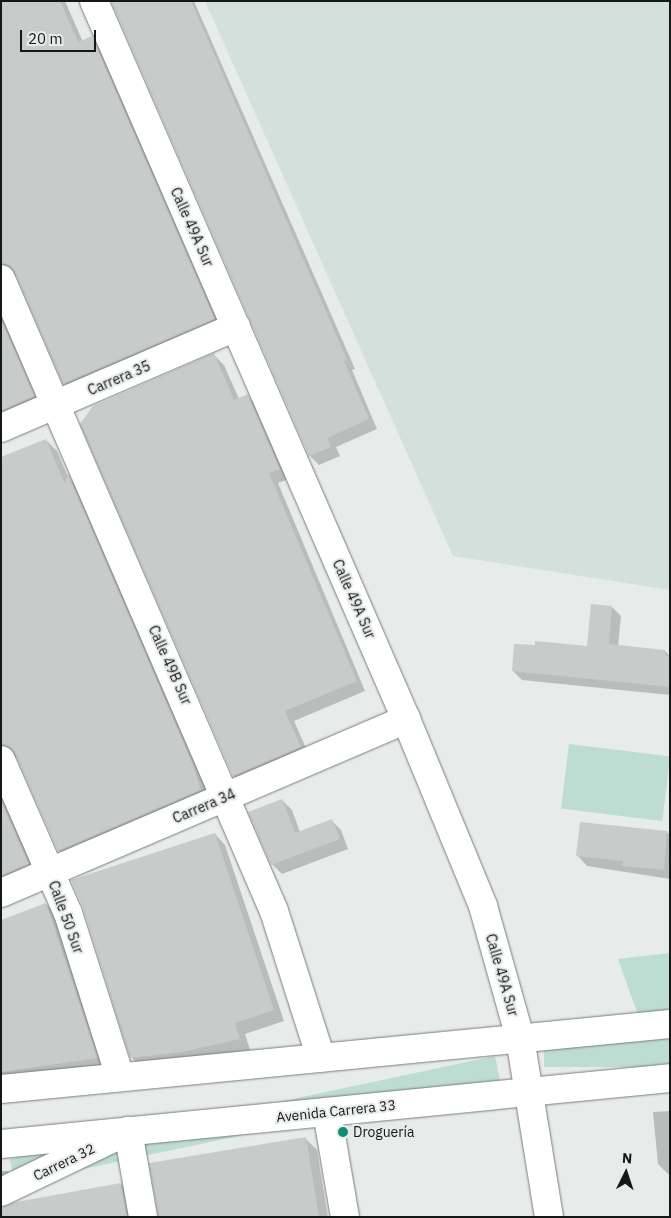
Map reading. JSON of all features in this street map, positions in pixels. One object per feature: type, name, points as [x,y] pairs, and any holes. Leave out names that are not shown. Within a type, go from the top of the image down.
[{"type":"street","name":"Calle 49A Sur","points":[[94,1],[406,719],[483,906],[520,1038],[549,1217]]},
{"type":"street","name":"Calle 49B Sur","points":[[1,279],[227,796],[274,911],[321,1058]]},
{"type":"street","name":"Carrera 35","points":[[1,428],[236,327]]},
{"type":"street","name":"Carrera 34","points":[[1,893],[406,719]]},
{"type":"street","name":"Calle 50 Sur","points":[[1,760],[68,913],[120,1077]]},
{"type":"street","points":[[1,1089],[670,1024]]},
{"type":"street","name":"Avenida Carrera 33","points":[[1,1144],[670,1078]]},
{"type":"street","points":[[327,1112],[345,1217]]},
{"type":"street","points":[[128,1131],[143,1217]]},
{"type":"street","name":"Carrera 32","points":[[1,1192],[128,1131]]},
{"type":"shaded area","points":[[205,1],[670,1],[670,590],[453,556]]},
{"type":"green space","points":[[569,744],[670,756],[662,821],[561,809]]},
{"type":"green space","points":[[670,953],[670,1011],[638,1015],[618,959]]},
{"type":"green space","points":[[544,1039],[670,1039],[670,1067],[544,1067]]},
{"type":"green space","points":[[495,1056],[500,1080],[15,1184],[10,1159]]},
{"type":"building","points":[[1,1],[60,1],[78,42],[92,36],[215,319],[63,384],[15,273],[10,266],[1,264]]},
{"type":"building","points":[[111,1],[191,1],[347,360],[344,361],[369,419],[327,438],[331,447],[309,456]]},
{"type":"building","points":[[1,319],[35,396],[1,411]]},
{"type":"building","points":[[214,353],[234,400],[248,394],[280,469],[269,473],[357,681],[285,711],[301,747],[233,776],[80,424],[93,406]]},
{"type":"building","points":[[46,439],[65,484],[68,473],[192,762],[201,790],[58,851],[15,754],[10,747],[1,745],[1,457]]},
{"type":"building","points":[[591,604],[612,606],[609,644],[665,650],[665,655],[670,656],[670,687],[512,671],[514,644],[535,645],[535,641],[587,646]]},
{"type":"building","points":[[282,799],[295,833],[332,819],[340,839],[271,865],[248,812]]},
{"type":"building","points":[[1,800],[29,864],[1,876]]},
{"type":"building","points":[[580,822],[667,831],[664,870],[622,866],[623,861],[576,856]]},
{"type":"building","points":[[215,833],[274,1010],[235,1023],[240,1039],[182,1052],[130,1058],[83,908],[71,880]]},
{"type":"building","points":[[46,903],[98,1058],[1,1072],[1,920]]},
{"type":"building","points":[[306,1137],[319,1217],[158,1217],[149,1163]]},
{"type":"building","points":[[121,1183],[127,1217],[1,1217],[1,1207],[16,1202]]},
{"type":"place","name":"Droguería","points":[[343,1132]]}]
